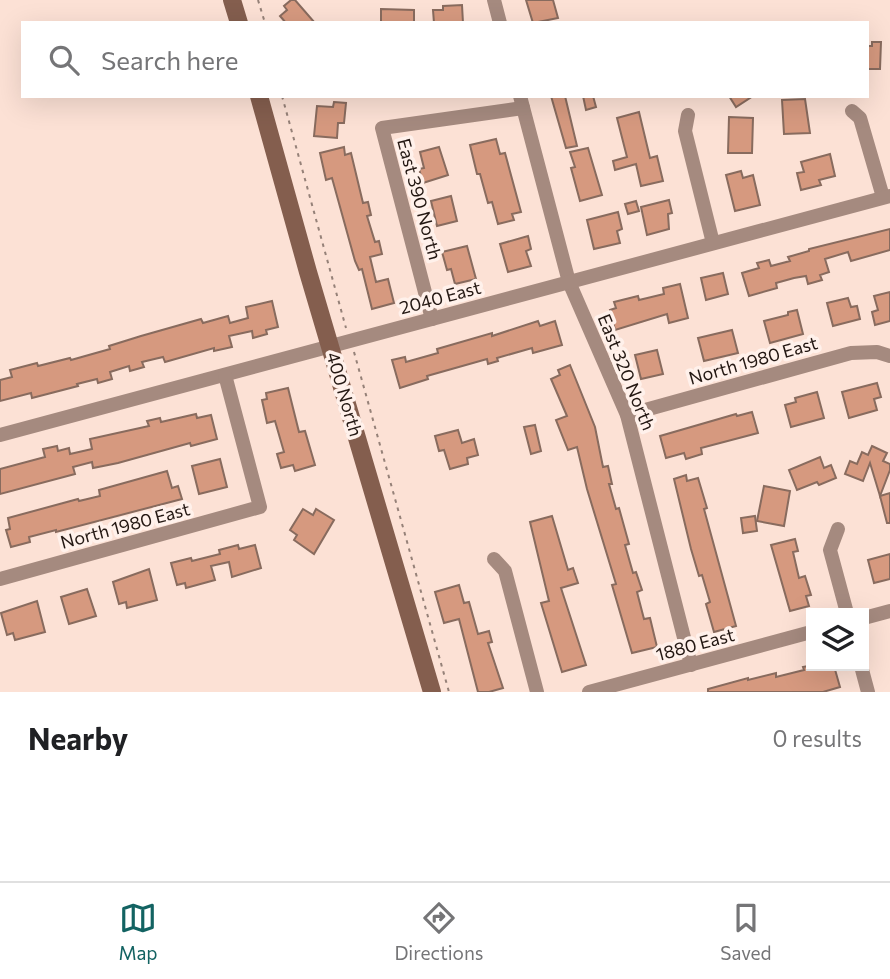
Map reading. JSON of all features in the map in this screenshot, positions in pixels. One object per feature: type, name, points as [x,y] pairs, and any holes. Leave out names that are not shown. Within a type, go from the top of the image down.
[{"type":"main road","points":[[232,0],[238,21]]},
{"type":"main road","name":"400 North","points":[[260,98],[432,692]]},
{"type":"street","points":[[494,0],[499,21]]},
{"type":"street","name":"East 390 North","points":[[432,320],[382,128],[522,102]]},
{"type":"street","name":"East 320 North","points":[[522,102],[569,282],[627,415],[691,664]]},
{"type":"street","points":[[852,111],[860,118],[886,197]]},
{"type":"street","points":[[688,115],[685,131],[713,243]]},
{"type":"street","name":"2040 East","points":[[0,435],[886,197]]},
{"type":"street","name":"North 1980 East","points":[[627,415],[850,353],[877,352],[890,356]]},
{"type":"street","name":"North 1980 East","points":[[0,579],[260,507],[225,375]]},
{"type":"street","points":[[838,529],[830,550],[846,608]]},
{"type":"street","points":[[494,559],[505,571],[537,692]]},
{"type":"street","points":[[869,617],[890,611]]},
{"type":"street","name":"1880 East","points":[[589,692],[806,633]]},
{"type":"street","points":[[862,671],[868,692]]},
{"type":"path","points":[[258,0],[264,21]]},
{"type":"path","points":[[283,98],[347,327],[345,330]]},
{"type":"path","points":[[355,354],[449,692]]},
{"type":"building","points":[[295,0],[313,21],[284,21],[280,16],[287,10],[284,6]]},
{"type":"building","points":[[526,0],[553,0],[558,18],[532,21]]},
{"type":"building","points":[[462,5],[463,21],[434,21],[433,10],[443,10],[443,6]]},
{"type":"building","points":[[381,9],[414,10],[414,21],[381,21]]},
{"type":"building","points":[[872,42],[881,42],[880,69],[869,69],[869,46],[872,46]]},
{"type":"building","points":[[552,98],[565,98],[577,146],[566,148]]},
{"type":"building","points":[[583,98],[594,98],[596,107],[586,110]]},
{"type":"building","points":[[730,98],[750,98],[736,107]]},
{"type":"building","points":[[805,99],[810,133],[784,134],[782,100]]},
{"type":"building","points":[[334,102],[346,103],[344,123],[338,123],[337,138],[314,136],[317,106],[333,107]]},
{"type":"building","points":[[639,112],[650,158],[657,156],[663,181],[641,186],[636,164],[615,170],[613,161],[627,157],[617,118]]},
{"type":"building","points":[[729,117],[753,118],[752,153],[728,153]]},
{"type":"building","points":[[496,139],[500,154],[505,153],[521,212],[512,214],[514,220],[498,224],[492,202],[488,203],[480,174],[477,174],[470,145]]},
{"type":"building","points":[[344,147],[345,155],[351,153],[363,203],[368,202],[371,215],[367,216],[375,242],[379,241],[382,254],[370,257],[376,282],[388,279],[394,303],[372,309],[362,269],[359,270],[355,261],[332,178],[326,180],[320,153]]},
{"type":"building","points":[[439,147],[448,175],[423,183],[419,169],[424,168],[420,152]]},
{"type":"building","points":[[588,148],[602,195],[580,201],[571,168],[575,167],[570,152]]},
{"type":"building","points":[[830,154],[835,176],[819,180],[821,185],[801,190],[797,173],[804,172],[801,162]]},
{"type":"building","points":[[741,171],[743,178],[753,175],[760,205],[735,211],[726,175]]},
{"type":"building","points":[[451,196],[457,221],[437,226],[431,201]]},
{"type":"building","points":[[669,200],[672,213],[668,214],[669,229],[647,235],[641,207]]},
{"type":"building","points":[[636,201],[639,211],[628,214],[625,204]]},
{"type":"building","points":[[618,212],[622,229],[617,231],[620,243],[594,249],[587,220]]},
{"type":"building","points":[[890,229],[890,250],[851,261],[848,252],[825,259],[829,272],[820,275],[822,280],[808,284],[806,276],[794,278],[776,283],[777,288],[749,296],[742,273],[759,268],[757,263],[769,260],[771,266],[790,261],[788,257],[809,249]]},
{"type":"building","points":[[528,236],[531,249],[526,251],[531,266],[508,272],[500,244]]},
{"type":"building","points":[[467,246],[476,279],[455,284],[451,269],[447,270],[442,252]]},
{"type":"building","points":[[723,273],[728,294],[706,300],[701,278]]},
{"type":"building","points":[[680,284],[688,318],[669,323],[667,314],[615,330],[610,310],[616,308],[614,302],[638,296],[639,300],[664,294],[663,288]]},
{"type":"building","points":[[890,292],[890,321],[875,325],[872,312],[878,310],[874,296]]},
{"type":"building","points":[[848,298],[851,307],[857,306],[860,319],[833,326],[827,303]]},
{"type":"building","points":[[272,301],[278,327],[253,338],[252,331],[229,336],[232,347],[214,351],[214,348],[165,362],[163,357],[142,362],[144,367],[130,371],[129,366],[110,372],[112,379],[98,383],[97,379],[32,398],[31,393],[0,401],[0,380],[12,377],[10,370],[37,363],[38,366],[70,358],[71,360],[201,319],[203,323],[228,316],[230,323],[248,318],[246,307]]},
{"type":"building","points":[[797,310],[803,334],[770,343],[764,321]]},
{"type":"building","points":[[538,321],[540,326],[555,321],[562,345],[533,353],[532,348],[497,358],[498,361],[488,364],[487,359],[427,376],[428,379],[400,388],[392,360],[405,357],[406,362],[438,353],[437,349],[492,333],[492,336]]},
{"type":"building","points":[[732,330],[738,353],[704,361],[698,338]]},
{"type":"building","points":[[657,350],[663,374],[641,379],[635,355]]},
{"type":"building","points":[[570,365],[595,427],[603,467],[608,466],[612,484],[609,484],[629,544],[625,545],[633,573],[636,572],[642,590],[637,592],[644,619],[650,618],[657,647],[632,653],[612,585],[616,584],[577,447],[568,450],[556,420],[567,416],[551,379],[560,375],[558,370]]},
{"type":"building","points":[[877,383],[881,397],[874,399],[877,410],[849,418],[842,392]]},
{"type":"building","points":[[288,388],[299,432],[305,431],[315,465],[295,471],[293,465],[281,468],[277,454],[284,452],[275,421],[267,423],[262,400],[267,399],[266,393]]},
{"type":"building","points":[[817,392],[824,418],[791,427],[785,405],[796,402],[795,398]]},
{"type":"building","points":[[752,412],[758,433],[701,448],[702,454],[686,459],[684,453],[666,458],[660,436],[736,414],[737,416]]},
{"type":"building","points":[[196,414],[197,418],[211,415],[217,439],[191,446],[190,443],[93,468],[92,462],[73,467],[75,474],[0,494],[0,469],[45,457],[43,449],[57,446],[58,451],[69,448],[70,454],[92,449],[90,439],[149,426],[147,421],[160,418],[161,422]]},
{"type":"building","points":[[535,425],[541,451],[531,454],[524,427]]},
{"type":"building","points":[[458,430],[462,443],[474,439],[478,455],[467,458],[468,464],[450,469],[444,450],[439,451],[435,436]]},
{"type":"building","points":[[872,446],[887,453],[883,461],[890,464],[880,496],[870,463],[863,481],[845,474],[850,461],[857,464],[862,452],[868,455]]},
{"type":"building","points":[[820,457],[824,468],[831,465],[836,478],[797,490],[789,470]]},
{"type":"building","points":[[220,459],[227,487],[199,494],[192,466]]},
{"type":"building","points":[[167,471],[172,488],[178,486],[182,499],[29,537],[30,542],[11,547],[6,530],[10,529],[8,518],[78,499],[79,501],[100,496],[99,490]]},
{"type":"building","points":[[686,475],[687,481],[698,478],[736,626],[714,632],[706,604],[710,602],[691,549],[674,479]]},
{"type":"building","points":[[764,486],[790,491],[784,526],[757,521]]},
{"type":"building","points":[[890,493],[890,523],[887,523],[880,496]]},
{"type":"building","points":[[303,509],[313,515],[316,509],[334,520],[314,554],[294,540],[297,535],[290,530]]},
{"type":"building","points":[[552,516],[568,570],[573,568],[578,583],[561,588],[586,665],[562,672],[541,603],[549,601],[530,522]]},
{"type":"building","points":[[755,516],[757,531],[743,533],[741,518]]},
{"type":"building","points":[[795,539],[798,551],[793,552],[799,578],[805,576],[811,595],[806,596],[809,606],[790,611],[771,545]]},
{"type":"building","points":[[238,545],[239,549],[255,545],[261,568],[232,577],[229,562],[211,566],[215,580],[186,588],[185,583],[177,585],[171,563],[220,554],[219,550]]},
{"type":"building","points":[[890,554],[890,579],[874,583],[868,560]]},
{"type":"building","points":[[149,569],[157,600],[127,608],[126,602],[119,604],[113,582]]},
{"type":"building","points":[[459,585],[464,603],[469,602],[478,634],[489,631],[492,642],[488,643],[503,688],[478,692],[459,619],[444,623],[435,592]]},
{"type":"building","points":[[87,589],[96,616],[69,624],[61,597]]},
{"type":"building","points":[[37,601],[45,632],[15,640],[13,633],[7,635],[1,613]]},
{"type":"building","points":[[806,666],[806,671],[835,671],[840,687],[823,692],[708,692],[708,689],[748,678],[776,673],[776,677],[804,670],[803,667]]}]
